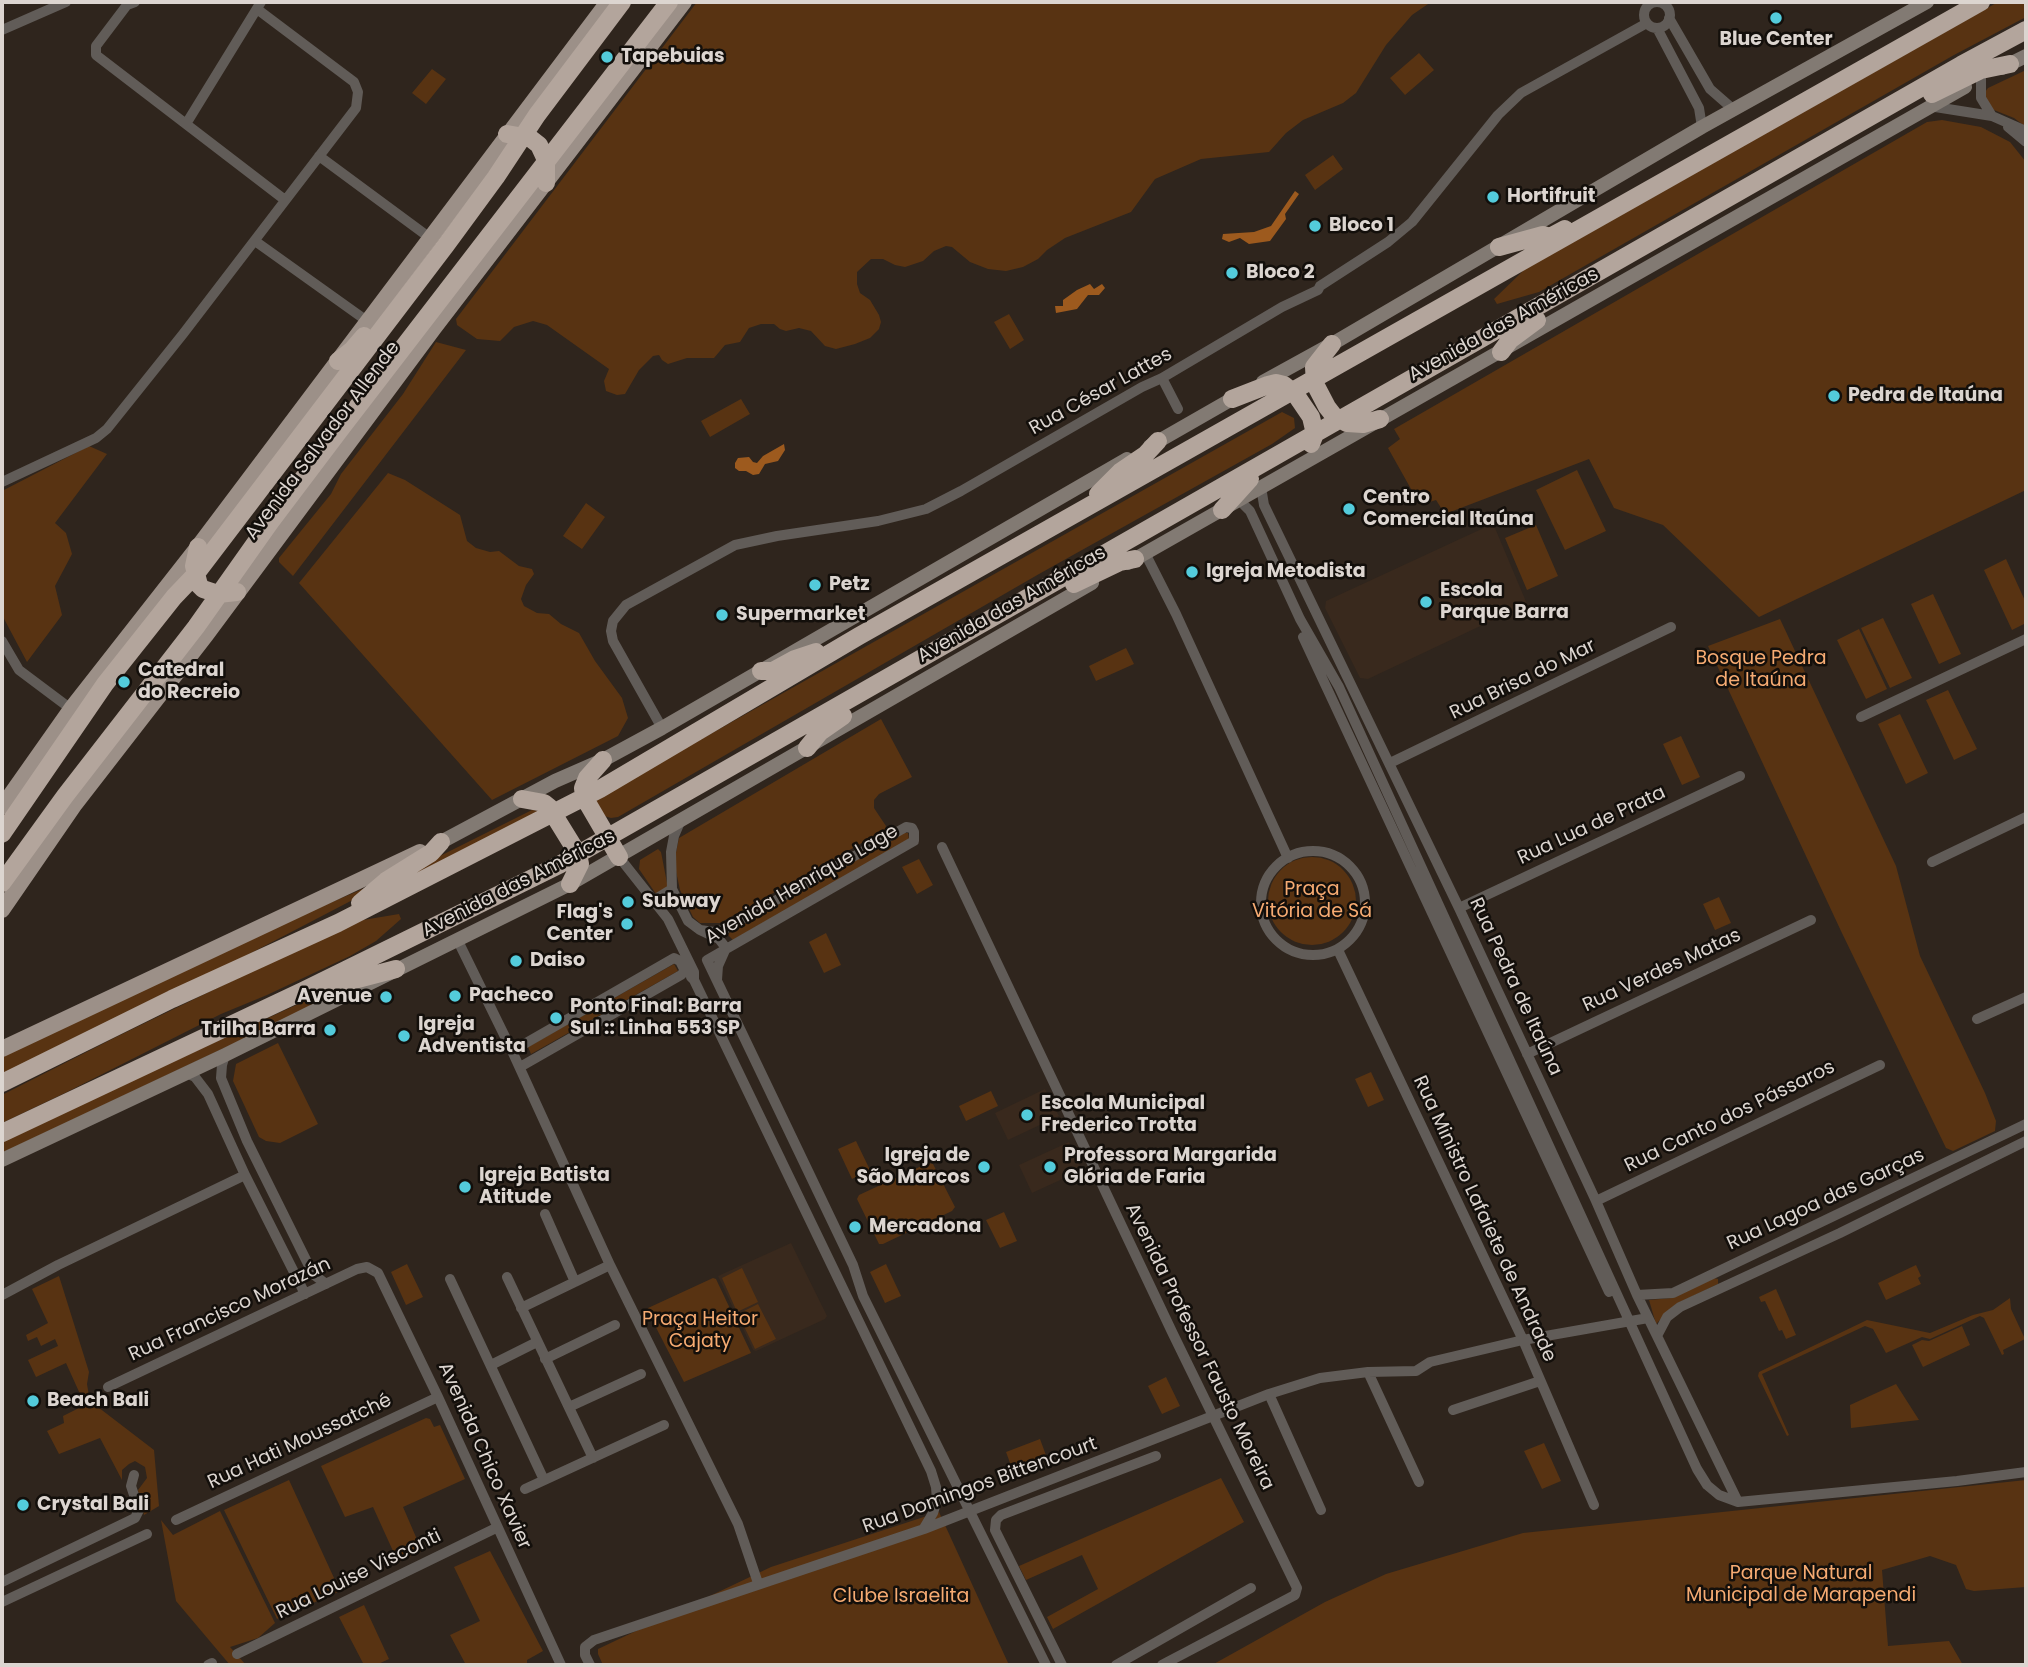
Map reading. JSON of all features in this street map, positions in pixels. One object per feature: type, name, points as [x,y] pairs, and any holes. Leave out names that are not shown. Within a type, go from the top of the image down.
[{"type":"highway","name":"Avenida Salvador Allende","points":[[2,834],[105,684],[174,597],[195,575],[515,135],[622,2]]},
{"type":"highway","name":"Avenida Salvador Allende","points":[[2,883],[65,796],[196,627],[271,520],[668,2]]},
{"type":"highway","points":[[1928,30],[1943,14],[1962,2]]},
{"type":"highway","points":[[2,1083],[172,999],[338,923],[584,797],[859,636],[1290,390],[1981,2]]},
{"type":"highway","name":"Avenida das Américas","points":[[2,1133],[303,991],[578,854],[2026,30]]},
{"type":"highway","points":[[1880,112],[1900,108],[1980,70],[2010,64]]},
{"type":"highway","points":[[515,135],[539,145],[546,160],[547,183]]},
{"type":"highway","points":[[1499,247],[1543,235],[1550,237],[1579,222],[1601,217]]},
{"type":"highway","points":[[338,361],[352,350],[437,251],[438,241]]},
{"type":"highway","points":[[1501,352],[1518,333],[1598,280],[1612,266]]},
{"type":"highway","points":[[1332,344],[1316,362],[1314,378],[1327,407],[1339,420],[1354,425],[1380,419]]},
{"type":"highway","points":[[1222,510],[1253,477],[1312,443],[1315,434],[1305,407],[1290,390],[1276,383],[1232,398]]},
{"type":"highway","points":[[271,520],[283,512],[345,436],[360,426]]},
{"type":"highway","points":[[1076,514],[1120,472],[1145,455],[1158,441]]},
{"type":"highway","points":[[198,547],[195,575],[203,589],[218,594],[237,592]]},
{"type":"highway","points":[[1000,614],[1031,604],[1120,562],[1140,556]]},
{"type":"highway","points":[[761,671],[773,671],[794,659],[859,636]]},
{"type":"highway","points":[[807,748],[820,732],[872,694],[887,679]]},
{"type":"highway","points":[[603,760],[586,778],[584,797],[619,857]]},
{"type":"highway","points":[[522,799],[544,803],[553,812],[578,854],[580,864],[570,884]]},
{"type":"highway","points":[[338,923],[386,881],[431,853],[441,842]]},
{"type":"highway","points":[[303,991],[396,970]]},
{"type":"main road","name":"Avenida Salvador Allende","points":[[515,135],[608,2]]},
{"type":"main road","name":"Avenida Salvador Allende","points":[[2,910],[75,803],[684,2]]},
{"type":"main road","points":[[2,1049],[441,842],[662,728],[1232,398],[1332,344],[1702,127],[1927,2]]},
{"type":"main road","name":"Avenida das Américas","points":[[2,1160],[225,1055],[570,884],[1929,106],[2026,55]]},
{"type":"main road","name":"Avenida Salvador Allende","points":[[2,807],[71,709],[198,547],[368,321],[438,241]]},
{"type":"street","points":[[2,30],[66,2]]},
{"type":"street","points":[[135,2],[127,5],[96,46],[96,55],[285,200]]},
{"type":"street","points":[[1677,2],[1664,7],[1651,3],[1644,5],[1644,16],[1652,25],[1699,108],[1702,127]]},
{"type":"street","points":[[2,482],[96,438],[107,429],[356,108],[356,86],[259,5],[186,124]]},
{"type":"street","points":[[1664,7],[1710,89],[1734,110]]},
{"type":"street","name":"Rua César Lattes","points":[[662,728],[613,641],[613,621],[626,605],[735,545],[878,521],[926,509],[1162,378],[1282,307],[1318,290],[1320,286],[1388,242],[1412,222],[1498,115],[1521,93],[1652,25],[1665,25],[1664,7]]},
{"type":"street","points":[[1981,79],[1981,98],[1992,116],[2026,142]]},
{"type":"street","points":[[1929,106],[1992,116],[2026,131]]},
{"type":"street","points":[[319,156],[438,241]]},
{"type":"street","points":[[254,241],[368,321]]},
{"type":"street","points":[[1162,378],[1178,409]]},
{"type":"street","name":"Rua Pedra de Itaúna","points":[[1261,487],[1264,505],[1459,908],[1637,1295],[1738,1502]]},
{"type":"street","name":"Rua Pedra de Itaúna","points":[[1239,500],[1250,512],[1300,619],[1339,687],[1626,1323],[1697,1469],[1714,1494],[1738,1502]]},
{"type":"street","points":[[1140,556],[1176,614],[1287,858]]},
{"type":"street","points":[[1305,589],[1289,596],[1303,636],[1626,1323]]},
{"type":"street","points":[[1300,619],[1316,611]]},
{"type":"street","name":"Rua Brisa do Mar","points":[[1390,763],[1671,627]]},
{"type":"street","points":[[1861,717],[2026,639]]},
{"type":"street","points":[[2,641],[19,670],[71,709]]},
{"type":"street","name":"Rua Lua de Prata","points":[[1459,908],[1740,776]]},
{"type":"street","points":[[1932,862],[2026,817]]},
{"type":"street","points":[[680,822],[671,852],[672,889],[688,921],[719,939],[726,948],[718,966],[717,981],[853,1265],[863,1296],[1046,1665]]},
{"type":"street","name":"Avenida Henrique Lage","points":[[700,930],[714,932],[723,929],[906,827],[912,828],[914,832],[914,841],[707,960],[717,981]]},
{"type":"street","name":"Avenida Professor Fausto Moreira","points":[[942,848],[1212,1417],[1297,1588],[1295,1595],[1161,1665]]},
{"type":"street","points":[[1320,851],[1343,860],[1360,878],[1366,894],[1361,927],[1351,940],[1338,950],[1320,956],[1302,955],[1285,948],[1267,928],[1261,902],[1264,885],[1273,869],[1287,858],[1303,852],[1320,851]]},
{"type":"street","points":[[619,857],[668,919],[694,972],[694,980]]},
{"type":"street","points":[[654,900],[672,889]]},
{"type":"street","name":"Rua Verdes Matas","points":[[1527,1054],[1811,920]]},
{"type":"street","points":[[458,941],[520,1067],[610,1265],[738,1524],[758,1583],[594,1640],[585,1647],[590,1665]]},
{"type":"street","name":"Rua Ministro Lafaiete de Andrade","points":[[1338,950],[1522,1340],[1594,1505]]},
{"type":"street","points":[[512,1051],[674,958],[680,961],[694,980],[931,1471],[937,1500],[924,1529]]},
{"type":"street","points":[[520,1067],[685,971]]},
{"type":"street","points":[[1977,1019],[2026,997]]},
{"type":"street","points":[[225,1055],[222,1078],[247,1141],[313,1274],[326,1284]]},
{"type":"street","name":"Rua Canto dos Pássaros","points":[[1596,1201],[1880,1065]]},
{"type":"street","points":[[186,1073],[204,1086],[305,1294]]},
{"type":"street","name":"Rua Lagoa das Garças","points":[[1637,1295],[1673,1293],[2026,1124]]},
{"type":"street","points":[[233,1147],[247,1141]]},
{"type":"street","name":"Rua Lagoa das Garças","points":[[1657,1336],[1667,1317],[1680,1307],[1840,1233],[2026,1141]]},
{"type":"street","points":[[2,1295],[58,1265],[245,1175]]},
{"type":"street","points":[[545,1214],[575,1282]]},
{"type":"street","points":[[521,1308],[610,1265]]},
{"type":"street","name":"Rua Francisco Morazán","points":[[108,1387],[367,1267]]},
{"type":"street","name":"Avenida Chico Xavier","points":[[367,1267],[378,1273],[438,1397],[560,1665]]},
{"type":"street","points":[[507,1278],[593,1458]]},
{"type":"street","points":[[450,1279],[544,1480]]},
{"type":"street","name":"Rua Domingos Bittencourt","points":[[758,1583],[924,1529],[1269,1394],[1320,1378],[1368,1372],[1416,1371],[1430,1362],[1522,1340],[1648,1318]]},
{"type":"street","points":[[545,1359],[615,1325]]},
{"type":"street","points":[[491,1365],[537,1342]]},
{"type":"street","points":[[1368,1372],[1419,1482]]},
{"type":"street","points":[[569,1408],[641,1374]]},
{"type":"street","points":[[1453,1410],[1540,1381]]},
{"type":"street","points":[[1269,1394],[1321,1510]]},
{"type":"street","name":"Rua Hati Moussatché","points":[[176,1520],[438,1397]]},
{"type":"street","points":[[525,1489],[664,1424]]},
{"type":"street","points":[[1062,1665],[995,1530],[996,1520],[1156,1455]]},
{"type":"street","points":[[1738,1502],[2026,1472]]},
{"type":"street","points":[[2,1582],[135,1518],[139,1510],[131,1486],[134,1475]]},
{"type":"street","name":"Rua Louise Visconti","points":[[237,1654],[496,1528]]},
{"type":"street","points":[[2,1602],[147,1534]]},
{"type":"street","points":[[1116,1665],[1251,1588]]},
{"type":"street","points":[[1018,1612],[1033,1608]]},
{"type":"shaded area","points":[[1295,191],[1299,194],[1270,241],[1249,244],[1240,238],[1229,242],[1222,239],[1223,234],[1254,232],[1271,226]]},
{"type":"shaded area","points":[[1090,284],[1094,289],[1102,284],[1105,288],[1099,295],[1088,295],[1077,309],[1056,313],[1055,306],[1063,306],[1063,300]]},
{"type":"shaded area","points":[[784,444],[785,450],[778,461],[765,464],[759,474],[753,475],[735,468],[738,458],[749,457],[757,463],[763,456]]},
{"type":"shaded area","name":"Escola Parque Barra","points":[[1488,526],[1495,528],[1527,604],[1368,679],[1360,678],[1325,608],[1326,601]]},
{"type":"shaded area","name":"Escola Municipal Frederico Trotta","points":[[1045,1089],[1059,1116],[1008,1140],[995,1113]]},
{"type":"shaded area","name":"Professora Margarida Glória de Faria","points":[[1069,1142],[1082,1170],[1032,1193],[1019,1165]]},
{"type":"shaded area","points":[[791,1243],[827,1316],[756,1351],[753,1350],[718,1276]]},
{"type":"green space","points":[[697,2],[1431,2],[1412,15],[1386,45],[1356,93],[1343,103],[1303,120],[1286,133],[1269,152],[1201,159],[1155,179],[1131,212],[1065,238],[1023,267],[1006,271],[988,269],[970,262],[952,247],[946,246],[934,251],[923,261],[905,267],[883,259],[871,259],[857,272],[857,284],[860,293],[870,300],[881,322],[879,329],[870,338],[855,344],[836,349],[825,346],[811,331],[799,328],[786,331],[774,324],[761,324],[749,328],[740,342],[725,345],[714,358],[687,358],[668,364],[659,355],[653,356],[639,370],[625,394],[617,395],[606,391],[604,381],[609,369],[547,325],[533,321],[514,327],[500,341],[477,339],[457,325],[456,319]]},
{"type":"green space","points":[[1998,2],[2026,2],[2026,17],[1954,55],[1539,292],[1497,304],[1494,299],[1525,269]]},
{"type":"green space","points":[[1419,53],[1434,70],[1405,95],[1390,78]]},
{"type":"green space","points":[[432,69],[446,79],[426,104],[412,93]]},
{"type":"green space","points":[[2026,70],[2026,127],[1984,103],[1988,88]]},
{"type":"green space","points":[[1942,120],[1981,127],[2010,142],[2026,162],[2026,490],[1759,617],[1663,525],[1614,508],[1589,459],[1445,514],[1436,500],[1420,505],[1388,448],[1400,439],[1394,429],[1927,122]]},
{"type":"green space","points":[[1333,155],[1343,169],[1315,190],[1305,175]]},
{"type":"green space","points":[[1009,314],[1024,340],[1010,349],[994,322]]},
{"type":"green space","points":[[436,342],[466,350],[293,576],[279,562],[279,558],[331,494],[341,474],[403,394]]},
{"type":"green space","points":[[741,399],[750,414],[710,437],[701,421]]},
{"type":"green space","points":[[1282,412],[1294,418],[1295,428],[1272,444],[1039,574],[618,817],[604,816],[595,799]]},
{"type":"green space","points":[[89,446],[107,454],[55,523],[66,533],[72,554],[55,586],[62,615],[27,662],[2,615],[2,491]]},
{"type":"green space","points":[[1577,470],[1606,531],[1565,550],[1536,490]]},
{"type":"green space","points":[[388,473],[405,480],[460,515],[467,541],[476,548],[490,552],[499,551],[519,566],[532,569],[534,574],[521,599],[524,606],[537,613],[549,614],[579,633],[595,661],[622,698],[628,718],[618,736],[492,800],[299,583]]},
{"type":"green space","points":[[586,503],[605,517],[582,549],[563,536]]},
{"type":"green space","points":[[1536,525],[1558,576],[1527,590],[1505,538]]},
{"type":"green space","points":[[2006,559],[2026,603],[2026,623],[2012,630],[1984,570]]},
{"type":"green space","points":[[1933,594],[1961,654],[1939,664],[1911,604]]},
{"type":"green space","points":[[1883,618],[1912,678],[1890,688],[1861,628]]},
{"type":"green space","name":"Bosque Pedra de Itaúna","points":[[1780,619],[1896,866],[1920,956],[1996,1121],[1995,1131],[1953,1151],[1946,1148],[1708,646]]},
{"type":"green space","points":[[1859,629],[1887,689],[1866,699],[1837,640]]},
{"type":"green space","points":[[1126,648],[1134,664],[1096,681],[1089,666]]},
{"type":"green space","points":[[1948,690],[1977,749],[1954,760],[1926,700]]},
{"type":"green space","points":[[1900,714],[1928,773],[1906,784],[1878,724]]},
{"type":"green space","points":[[881,719],[912,777],[879,794],[874,800],[874,808],[886,826],[885,830],[720,923],[700,923],[693,917],[680,890],[674,862],[679,838]]},
{"type":"green space","points":[[1681,736],[1700,777],[1682,785],[1663,744]]},
{"type":"green space","points":[[532,810],[541,811],[381,893],[430,861]]},
{"type":"green space","points":[[908,833],[909,840],[733,940],[728,935],[729,933]]},
{"type":"green space","points":[[658,849],[661,852],[668,888],[656,894],[639,869],[640,860]]},
{"type":"green space","name":"Praça Vitória de Sá","points":[[1312,857],[1329,860],[1343,870],[1353,884],[1356,901],[1353,918],[1343,932],[1329,942],[1312,945],[1295,942],[1281,932],[1271,918],[1268,901],[1271,884],[1281,870],[1295,860]]},
{"type":"green space","points":[[919,859],[933,885],[917,894],[902,867]]},
{"type":"green space","points":[[374,884],[366,893],[228,965],[2,1074],[2,1055],[288,921]]},
{"type":"green space","points":[[1719,897],[1731,923],[1715,930],[1703,904]]},
{"type":"green space","points":[[399,914],[401,919],[376,941],[350,956],[221,1014],[2,1123],[2,1095],[304,946],[363,920]]},
{"type":"green space","points":[[826,933],[841,965],[824,973],[809,942]]},
{"type":"green space","points":[[674,964],[678,971],[531,1054],[528,1047]]},
{"type":"green space","points":[[331,989],[333,994],[258,1032],[2,1153],[2,1140]]},
{"type":"green space","points":[[278,1043],[318,1124],[280,1143],[259,1137],[233,1081],[236,1064]]},
{"type":"green space","points":[[1371,1072],[1384,1100],[1368,1107],[1355,1079]]},
{"type":"green space","points":[[991,1091],[998,1106],[966,1121],[959,1106]]},
{"type":"green space","points":[[856,1141],[870,1170],[852,1179],[838,1149]]},
{"type":"green space","points":[[928,1163],[933,1164],[955,1207],[952,1211],[879,1244],[857,1199],[859,1195]]},
{"type":"green space","points":[[1004,1212],[1017,1241],[1000,1248],[986,1220]]},
{"type":"green space","points":[[407,1264],[423,1297],[406,1305],[391,1272]]},
{"type":"green space","points":[[886,1264],[901,1296],[885,1303],[870,1272]]},
{"type":"green space","points":[[1916,1265],[1921,1284],[1886,1300],[1878,1283]]},
{"type":"green space","points":[[742,1268],[758,1302],[737,1312],[722,1278]]},
{"type":"green space","points":[[59,1276],[89,1372],[89,1396],[94,1404],[154,1450],[159,1506],[144,1515],[138,1490],[147,1478],[145,1467],[135,1461],[129,1464],[122,1470],[122,1480],[100,1438],[59,1454],[47,1431],[64,1423],[63,1416],[85,1405],[66,1363],[36,1377],[28,1360],[58,1346],[55,1339],[41,1346],[37,1337],[28,1341],[26,1335],[48,1323],[32,1289]]},
{"type":"green space","name":"Praça Heitor Cajaty","points":[[713,1278],[716,1279],[751,1353],[684,1382],[647,1310]]},
{"type":"green space","points":[[1714,1278],[1718,1279],[1718,1284],[1676,1304],[1656,1324],[1649,1300],[1672,1298]]},
{"type":"green space","points":[[1776,1289],[1796,1335],[1786,1339],[1782,1330],[1779,1331],[1765,1301],[1761,1302],[1759,1297]]},
{"type":"green space","points":[[2010,1298],[2011,1309],[2025,1339],[2003,1350],[2002,1355],[1984,1318],[1980,1316],[1930,1339],[1922,1337],[1886,1353],[1873,1329],[1865,1326],[1762,1374],[1789,1435],[1787,1436],[1758,1376],[1759,1372],[1867,1320],[1930,1333],[1973,1315],[1993,1310]]},
{"type":"green space","points":[[758,1304],[776,1339],[755,1349],[738,1314]]},
{"type":"green space","points":[[1962,1326],[1970,1345],[1923,1367],[1912,1345],[1922,1340],[1929,1341]]},
{"type":"green space","points":[[1166,1377],[1180,1406],[1162,1414],[1148,1386]]},
{"type":"green space","points":[[1896,1384],[1919,1420],[1851,1428],[1850,1405]]},
{"type":"green space","points":[[426,1418],[430,1419],[434,1427],[440,1425],[465,1479],[403,1507],[422,1551],[398,1562],[373,1507],[345,1517],[321,1466]]},
{"type":"green space","points":[[1040,1439],[1047,1458],[1013,1471],[1006,1452]]},
{"type":"green space","points":[[1544,1443],[1561,1481],[1542,1489],[1524,1451]]},
{"type":"green space","points":[[1221,1478],[1244,1522],[1053,1629],[1047,1617],[1098,1589],[1082,1555],[1026,1580],[1019,1566]]},
{"type":"green space","points":[[289,1480],[340,1591],[277,1619],[224,1510]]},
{"type":"green space","name":"Parque Natural Municipal de Marapendi","points":[[2026,1480],[2026,1587],[1974,1591],[1966,1589],[1956,1565],[1930,1556],[1882,1570],[1888,1646],[1949,1641],[1963,1665],[1212,1665],[1325,1602],[1386,1574],[1523,1533]]},
{"type":"green space","points":[[220,1511],[275,1623],[258,1638],[230,1647],[246,1665],[230,1665],[176,1601],[161,1520],[173,1535]]},
{"type":"green space","name":"Clube Israelita","points":[[939,1512],[1009,1665],[603,1665],[598,1654],[598,1649],[771,1567]]},
{"type":"green space","points":[[490,1551],[543,1651],[523,1665],[466,1665],[450,1635],[480,1621],[454,1567]]},
{"type":"green space","points":[[364,1605],[389,1659],[376,1665],[364,1665],[339,1617]]},
{"type":"place","name":"Blue Center","points":[[1776,18]]},
{"type":"place","name":"Tapebuias","points":[[607,57]]},
{"type":"place","name":"Hortifruit","points":[[1493,197]]},
{"type":"place","name":"Bloco 1","points":[[1315,226]]},
{"type":"place","name":"Bloco 2","points":[[1232,273]]},
{"type":"place","name":"Pedra de Itaúna","points":[[1834,396]]},
{"type":"place","name":"Centro Comercial Itaúna","points":[[1349,509]]},
{"type":"place","name":"Igreja Metodista","points":[[1192,572]]},
{"type":"place","name":"Petz","points":[[815,585]]},
{"type":"place","name":"Escola Parque Barra","points":[[1426,602]]},
{"type":"place","name":"Supermarket","points":[[722,615]]},
{"type":"place","name":"Catedral do Recreio","points":[[124,682]]},
{"type":"place","name":"Subway","points":[[628,902]]},
{"type":"place","name":"Flag's Center","points":[[627,924]]},
{"type":"place","name":"Daiso","points":[[516,961]]},
{"type":"place","name":"Pacheco","points":[[455,996]]},
{"type":"place","name":"Avenue","points":[[386,997]]},
{"type":"place","name":"Ponto Final: Barra Sul :: Linha 553 SP","points":[[556,1018]]},
{"type":"place","name":"Trilha Barra","points":[[330,1030]]},
{"type":"place","name":"Igreja Adventista","points":[[404,1036]]},
{"type":"place","name":"Escola Municipal Frederico Trotta","points":[[1027,1115]]},
{"type":"place","name":"Igreja de São Marcos","points":[[984,1167]]},
{"type":"place","name":"Professora Margarida Glória de Faria","points":[[1050,1167]]},
{"type":"place","name":"Igreja Batista Atitude","points":[[465,1187]]},
{"type":"place","name":"Mercadona","points":[[855,1227]]},
{"type":"place","name":"Beach Bali","points":[[33,1401]]},
{"type":"place","name":"Crystal Bali","points":[[23,1505]]}]
